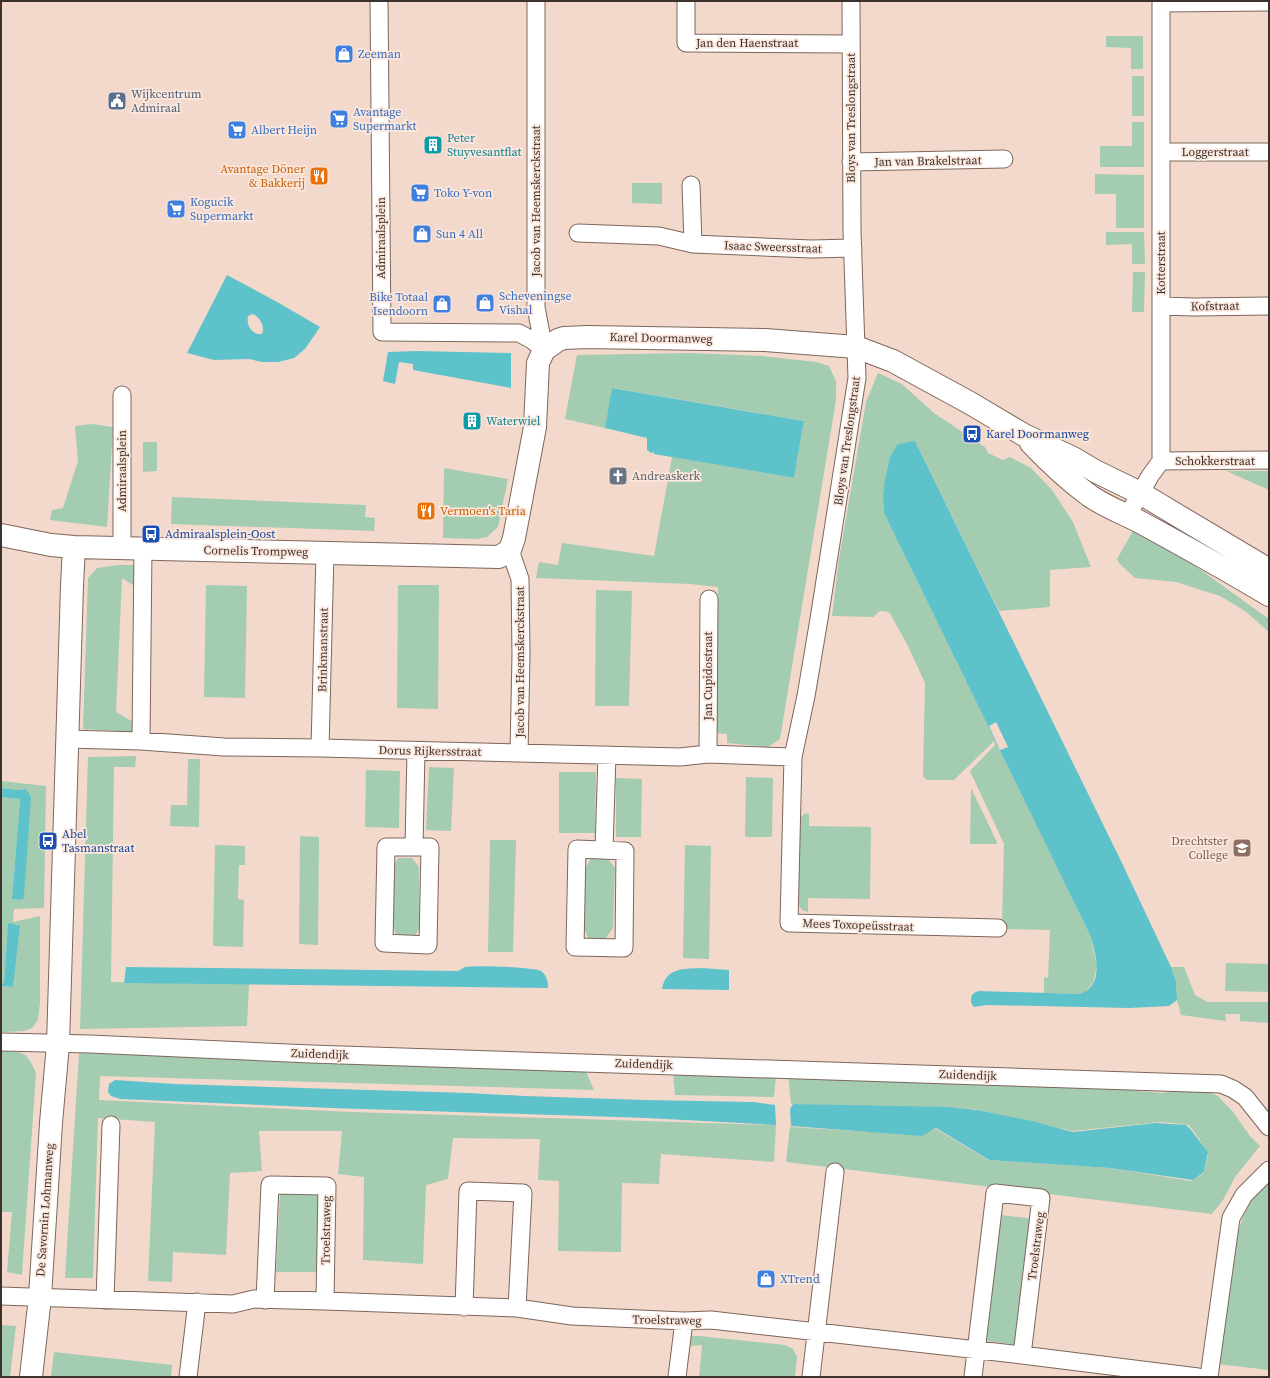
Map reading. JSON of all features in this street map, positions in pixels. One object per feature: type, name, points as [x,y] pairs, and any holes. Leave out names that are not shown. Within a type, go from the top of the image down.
[{"type":"street","name":"Admiraalsplein","points":[[380,1],[382,332],[519,333],[532,340],[544,350]]},
{"type":"street","name":"Jacob van Heemskerckstraat","points":[[519,753],[521,655],[520,580],[510,550],[514,538],[535,427],[538,363],[544,350],[536,307],[536,1]]},
{"type":"street","name":"Jan den Haenstraat","points":[[686,1],[686,43],[851,44]]},
{"type":"street","name":"Bloys van Treslongstraat","points":[[793,757],[806,696],[857,378],[851,162],[851,1]]},
{"type":"street","points":[[1161,2],[1269,2]]},
{"type":"street","name":"Kotterstraat","points":[[1161,2],[1161,460]]},
{"type":"street","name":"Loggerstraat","points":[[1161,152],[1269,152]]},
{"type":"street","name":"Jan van Brakelstraat","points":[[851,162],[1004,159]]},
{"type":"street","points":[[691,185],[693,244]]},
{"type":"street","name":"Isaac Sweersstraat","points":[[578,233],[659,236],[693,244],[853,248]]},
{"type":"street","name":"Kofstraat","points":[[1161,306],[1269,306]]},
{"type":"street","name":"Karel Doormanweg","points":[[544,350],[558,340],[564,338],[587,337],[765,340],[856,347],[893,361],[970,403],[1024,435],[1073,458],[1094,471],[1140,493],[1269,570]]},
{"type":"street","name":"Admiraalsplein","points":[[122,395],[122,548]]},
{"type":"street","name":"Karel Doormanweg","points":[[1024,435],[1052,465],[1092,497],[1226,569],[1269,595]]},
{"type":"street","points":[[1128,515],[1161,460]]},
{"type":"street","name":"Schokkerstraat","points":[[1161,460],[1269,460]]},
{"type":"street","name":"Cornelis Trompweg","points":[[1,535],[51,545],[74,547],[499,557],[510,550]]},
{"type":"street","points":[[58,1044],[74,547]]},
{"type":"street","points":[[141,741],[143,548]]},
{"type":"street","name":"Brinkmanstraat","points":[[320,748],[325,553]]},
{"type":"street","name":"Jan Cupidostraat","points":[[708,754],[709,599]]},
{"type":"street","name":"Dorus Rijkersstraat","points":[[67,739],[141,741],[201,746],[680,757],[708,754],[793,757]]},
{"type":"street","points":[[414,847],[416,751]]},
{"type":"street","points":[[604,850],[607,755]]},
{"type":"street","name":"Mees Toxopeüsstraat","points":[[793,757],[789,923],[998,928]]},
{"type":"street","points":[[386,847],[414,847],[430,847],[428,945],[384,943],[386,847]]},
{"type":"street","points":[[577,849],[604,850],[626,851],[624,948],[575,947],[577,849]]},
{"type":"street","name":"Zuidendijk","points":[[1,1042],[311,1054],[1221,1084],[1233,1089],[1245,1097],[1269,1127]]},
{"type":"street","name":"De Savornin Lohmanweg","points":[[30,1377],[40,1297],[51,1123],[58,1044]]},
{"type":"street","points":[[105,1300],[111,1125]]},
{"type":"street","points":[[1209,1377],[1232,1218],[1244,1195],[1269,1170]]},
{"type":"street","points":[[811,1377],[835,1172]]},
{"type":"street","name":"Troelstraweg","points":[[266,1300],[270,1185],[327,1186],[325,1301]]},
{"type":"street","points":[[464,1307],[468,1191],[523,1193],[517,1308]]},
{"type":"street","name":"Troelstraweg","points":[[977,1350],[995,1193],[1041,1198],[1022,1355]]},
{"type":"street","name":"Troelstraweg","points":[[1,1296],[233,1304],[254,1299],[325,1301],[517,1308],[572,1316],[684,1321],[711,1320],[1022,1355],[1198,1377]]},
{"type":"street","points":[[188,1377],[197,1302]]},
{"type":"street","points":[[677,1377],[684,1321]]},
{"type":"street","points":[[973,1377],[977,1350]]},
{"type":"green space","points":[[1106,36],[1143,36],[1143,69],[1131,69],[1131,48],[1106,47]]},
{"type":"green space","points":[[1132,76],[1144,76],[1144,116],[1132,116]]},
{"type":"green space","points":[[1132,122],[1144,122],[1144,167],[1100,167],[1100,146],[1132,146]]},
{"type":"green space","points":[[1095,174],[1144,175],[1144,228],[1116,228],[1116,194],[1095,194]]},
{"type":"green space","points":[[632,183],[662,183],[662,204],[632,203]]},
{"type":"green space","points":[[1106,232],[1144,232],[1145,264],[1132,264],[1132,244],[1106,245]]},
{"type":"green space","points":[[1133,272],[1145,272],[1144,312],[1132,312]]},
{"type":"green space","points":[[690,353],[762,356],[816,362],[829,366],[836,381],[836,400],[780,739],[768,747],[727,743],[727,734],[715,733],[718,587],[690,584],[536,578],[539,562],[558,565],[562,543],[654,556],[672,457],[794,478],[804,421],[613,388],[605,428],[565,419],[577,355]]},
{"type":"green space","points":[[878,373],[902,384],[934,413],[985,447],[988,453],[1003,460],[1010,457],[1031,468],[1052,490],[1073,522],[1091,567],[1050,570],[1050,607],[999,611],[915,441],[883,496],[884,513],[1090,935],[1097,966],[1093,983],[1085,992],[1080,994],[1044,993],[1044,977],[1048,978],[1050,930],[1006,929],[1002,923],[1004,844],[970,771],[995,745],[994,741],[954,780],[927,780],[923,776],[925,683],[907,644],[889,612],[880,611],[873,617],[832,616],[839,559],[866,402]]},
{"type":"green space","points":[[92,424],[113,427],[107,527],[50,520],[52,510],[63,508],[78,461],[75,426]]},
{"type":"green space","points":[[143,442],[157,442],[157,471],[143,472]]},
{"type":"green space","points":[[444,468],[508,479],[498,527],[487,537],[477,539],[443,538]]},
{"type":"green space","points":[[1226,471],[1269,471],[1269,490]]},
{"type":"green space","points":[[172,497],[366,505],[365,517],[375,518],[374,531],[171,524]]},
{"type":"green space","points":[[1137,524],[1269,619],[1269,632],[1245,611],[1220,596],[1176,582],[1135,578],[1119,563],[1117,559]]},
{"type":"green space","points":[[118,565],[139,565],[139,589],[122,578],[116,712],[135,723],[136,732],[83,729],[88,578],[97,568]]},
{"type":"green space","points":[[206,585],[247,586],[245,698],[204,697]]},
{"type":"green space","points":[[398,585],[439,585],[438,709],[397,708]]},
{"type":"green space","points":[[596,590],[632,591],[629,706],[595,706]]},
{"type":"green space","points":[[136,756],[135,767],[114,767],[111,982],[249,984],[247,1026],[80,1029],[88,757]]},
{"type":"green space","points":[[188,759],[200,759],[199,827],[170,826],[171,805],[187,805]]},
{"type":"green space","points":[[429,767],[454,768],[451,831],[426,830]]},
{"type":"green space","points":[[366,770],[400,771],[399,828],[365,827]]},
{"type":"green space","points":[[559,772],[596,772],[595,833],[559,833]]},
{"type":"green space","points":[[746,777],[773,778],[772,837],[745,837]]},
{"type":"green space","points":[[616,778],[642,779],[641,837],[616,837]]},
{"type":"green space","points":[[1,781],[46,786],[44,908],[14,909],[13,922],[40,916],[40,1003],[38,1020],[32,1028],[24,1031],[1,1032],[1,986],[13,987],[18,924],[8,924],[4,984],[1,984],[1,797],[20,799],[12,899],[22,900],[24,897],[26,789],[19,790],[1,788]]},
{"type":"green space","points":[[971,788],[997,842],[997,844],[970,844]]},
{"type":"green space","points":[[809,813],[809,826],[871,827],[870,899],[808,898],[808,912],[802,910],[797,902],[800,818],[804,814]]},
{"type":"green space","points":[[300,836],[319,837],[318,945],[299,944]]},
{"type":"green space","points":[[490,840],[516,840],[513,952],[488,952]]},
{"type":"green space","points":[[215,845],[245,846],[245,865],[239,865],[238,899],[244,900],[243,947],[213,946]]},
{"type":"green space","points":[[685,845],[711,846],[709,959],[683,958]]},
{"type":"green space","points":[[398,858],[412,858],[419,867],[419,928],[414,938],[398,938],[393,927],[393,867]]},
{"type":"green space","points":[[591,858],[607,858],[615,868],[613,928],[605,939],[589,939],[583,927],[585,869]]},
{"type":"green space","points":[[1226,963],[1269,964],[1269,992],[1225,991]]},
{"type":"green space","points":[[1171,967],[1184,967],[1195,995],[1207,1002],[1269,1002],[1269,1023],[1240,1021],[1240,1014],[1225,1014],[1226,1021],[1181,1015],[1177,1000],[1176,981]]},
{"type":"green space","points":[[1,1051],[14,1051],[23,1054],[30,1061],[36,1073],[22,1275],[7,1272],[12,1212],[1,1212]]},
{"type":"green space","points":[[79,1053],[585,1069],[594,1090],[100,1076],[99,1100],[352,1112],[776,1125],[774,1162],[661,1154],[659,1184],[622,1183],[621,1252],[558,1251],[559,1181],[538,1180],[540,1139],[453,1138],[448,1179],[426,1185],[423,1264],[363,1260],[364,1177],[338,1174],[342,1131],[259,1131],[262,1171],[230,1173],[226,1255],[173,1252],[172,1282],[148,1281],[155,1122],[98,1118],[93,1278],[65,1278]]},
{"type":"green space","points":[[673,1073],[776,1076],[774,1097],[675,1095]]},
{"type":"green space","points":[[788,1073],[1058,1084],[1163,1093],[1178,1090],[1206,1091],[1218,1096],[1233,1112],[1250,1136],[1260,1146],[1235,1177],[1223,1200],[1212,1214],[786,1162],[790,1127],[922,1135],[936,1129],[988,1160],[1110,1168],[1191,1181],[1204,1173],[1208,1155],[1200,1140],[1189,1125],[1161,1122],[1073,1131],[975,1109],[791,1104]]},
{"type":"green space","points":[[1269,1181],[1269,1370],[1217,1364],[1236,1237],[1246,1210],[1256,1194]]},
{"type":"green space","points":[[280,1193],[320,1195],[317,1272],[276,1272]]},
{"type":"green space","points":[[1000,1215],[1035,1219],[1020,1345],[985,1341]]},
{"type":"green space","points":[[1,1325],[16,1326],[10,1377],[1,1377]]},
{"type":"green space","points":[[691,1336],[785,1345],[793,1349],[797,1357],[795,1377],[699,1377],[702,1345],[691,1346]]},
{"type":"green space","points":[[54,1352],[172,1365],[171,1377],[51,1377]]},
{"type":"water","points":[[227,275],[320,327],[305,349],[294,358],[278,362],[262,362],[249,359],[214,360],[187,353]],"holes":[[[253,314],[262,325],[262,334],[255,333],[250,329],[248,316]]]},
{"type":"water","points":[[416,351],[511,353],[511,388],[413,370],[413,364],[399,362],[395,384],[383,381],[388,352]]},
{"type":"water","points":[[612,388],[804,421],[794,478],[654,454],[654,452],[651,453],[647,450],[647,438],[605,428]]},
{"type":"water","points":[[915,441],[1122,863],[1171,967],[1176,981],[1177,1000],[1169,1006],[1129,1008],[987,1005],[974,1007],[971,1003],[972,995],[979,991],[1080,994],[1088,990],[1093,984],[1097,968],[1090,935],[884,513],[883,496],[890,457],[898,444]]},
{"type":"water","points":[[1,788],[19,790],[26,789],[31,797],[24,897],[22,900],[12,899],[20,799],[1,797]]},
{"type":"water","points":[[8,923],[20,925],[13,987],[1,986],[1,984],[4,983]]},
{"type":"water","points":[[471,966],[528,968],[541,971],[543,973],[546,977],[548,988],[124,983],[126,967],[458,971],[465,967]]},
{"type":"water","points":[[702,968],[729,970],[729,990],[662,989],[667,977],[672,973],[682,969]]},
{"type":"water","points":[[115,1080],[175,1084],[645,1100],[753,1102],[775,1105],[776,1125],[647,1118],[332,1108],[120,1099],[111,1096],[108,1092],[109,1084]]},
{"type":"water","points":[[793,1104],[947,1107],[978,1110],[1032,1121],[1073,1132],[1156,1123],[1186,1125],[1208,1152],[1204,1172],[1193,1180],[1110,1168],[989,1160],[936,1128],[922,1136],[791,1126],[790,1109]]},
{"type":"pier","points":[[996,722],[1008,747],[1000,750],[989,726]]},
{"type":"place","name":"Zeeman","points":[[344,54]]},
{"type":"place","name":"Wijkcentrum Admiraal","points":[[117,101]]},
{"type":"place","name":"Avantage Supermarkt","points":[[339,119]]},
{"type":"place","name":"Albert Heijn","points":[[237,130]]},
{"type":"place","name":"Peter Stuyvesantflat","points":[[433,145]]},
{"type":"place","name":"Avantage Döner & Bakkerij","points":[[319,176]]},
{"type":"place","name":"Toko Y-von","points":[[420,193]]},
{"type":"place","name":"Kogucik Supermarkt","points":[[176,209]]},
{"type":"place","name":"Sun 4 All","points":[[422,234]]},
{"type":"place","name":"Scheveningse Vishal","points":[[485,303]]},
{"type":"place","name":"Bike Totaal Isendoorn","points":[[442,304]]},
{"type":"place","name":"Waterwiel","points":[[472,421]]},
{"type":"place","name":"Karel Doormanweg","points":[[972,434]]},
{"type":"place","name":"Andreaskerk","points":[[618,476]]},
{"type":"place","name":"Vermoen's Taria","points":[[426,511]]},
{"type":"place","name":"Admiraalsplein-Oost","points":[[151,534]]},
{"type":"place","name":"Abel Tasmanstraat","points":[[48,841]]},
{"type":"place","name":"Drechtster College","points":[[1242,848]]},
{"type":"place","name":"XTrend","points":[[766,1279]]}]
